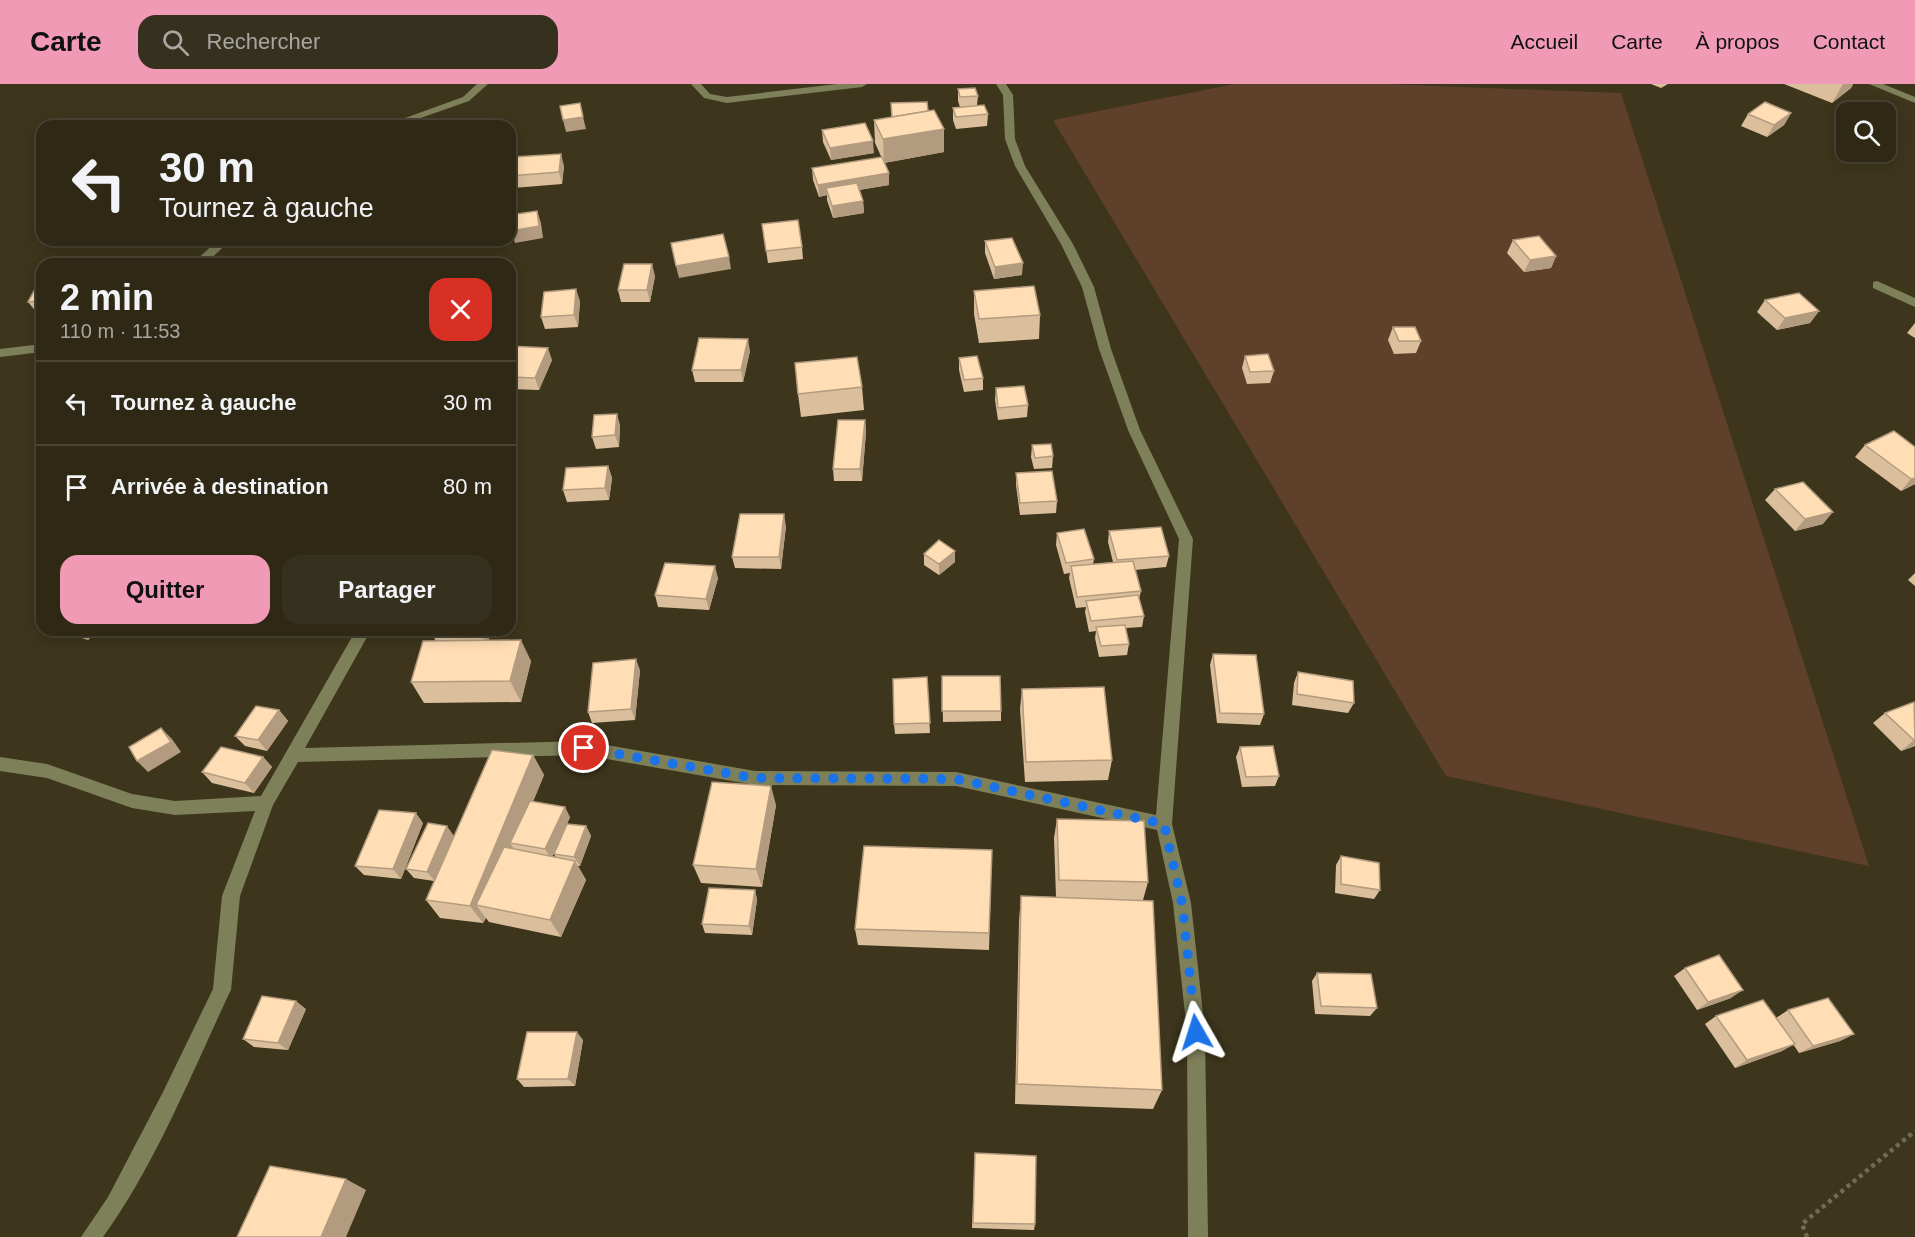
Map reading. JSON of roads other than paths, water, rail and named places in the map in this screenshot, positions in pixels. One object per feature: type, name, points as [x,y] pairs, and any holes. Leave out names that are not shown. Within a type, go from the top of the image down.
[{"type":"street","points":[[405,120],[466,99],[483,84]]},
{"type":"street","points":[[696,84],[706,96],[727,100],[862,84]]},
{"type":"street","points":[[1001,84],[1008,95],[1010,139],[1020,166],[1066,244],[1088,287],[1105,349],[1134,430],[1186,539],[1164,824],[1182,903],[1196,1032],[1198,1237]]},
{"type":"street","points":[[1874,84],[1915,100]]},
{"type":"street","points":[[205,258],[218,246]]},
{"type":"street","points":[[1877,285],[1915,303]]},
{"type":"street","points":[[0,353],[36,349]]},
{"type":"street","points":[[91,1237],[115,1204],[169,1101],[222,990],[231,896],[266,803],[361,636]]},
{"type":"street","points":[[293,754],[584,748],[754,778],[956,779],[1164,824]]},
{"type":"street","points":[[0,764],[47,771],[132,801],[175,808],[266,803]]}]
